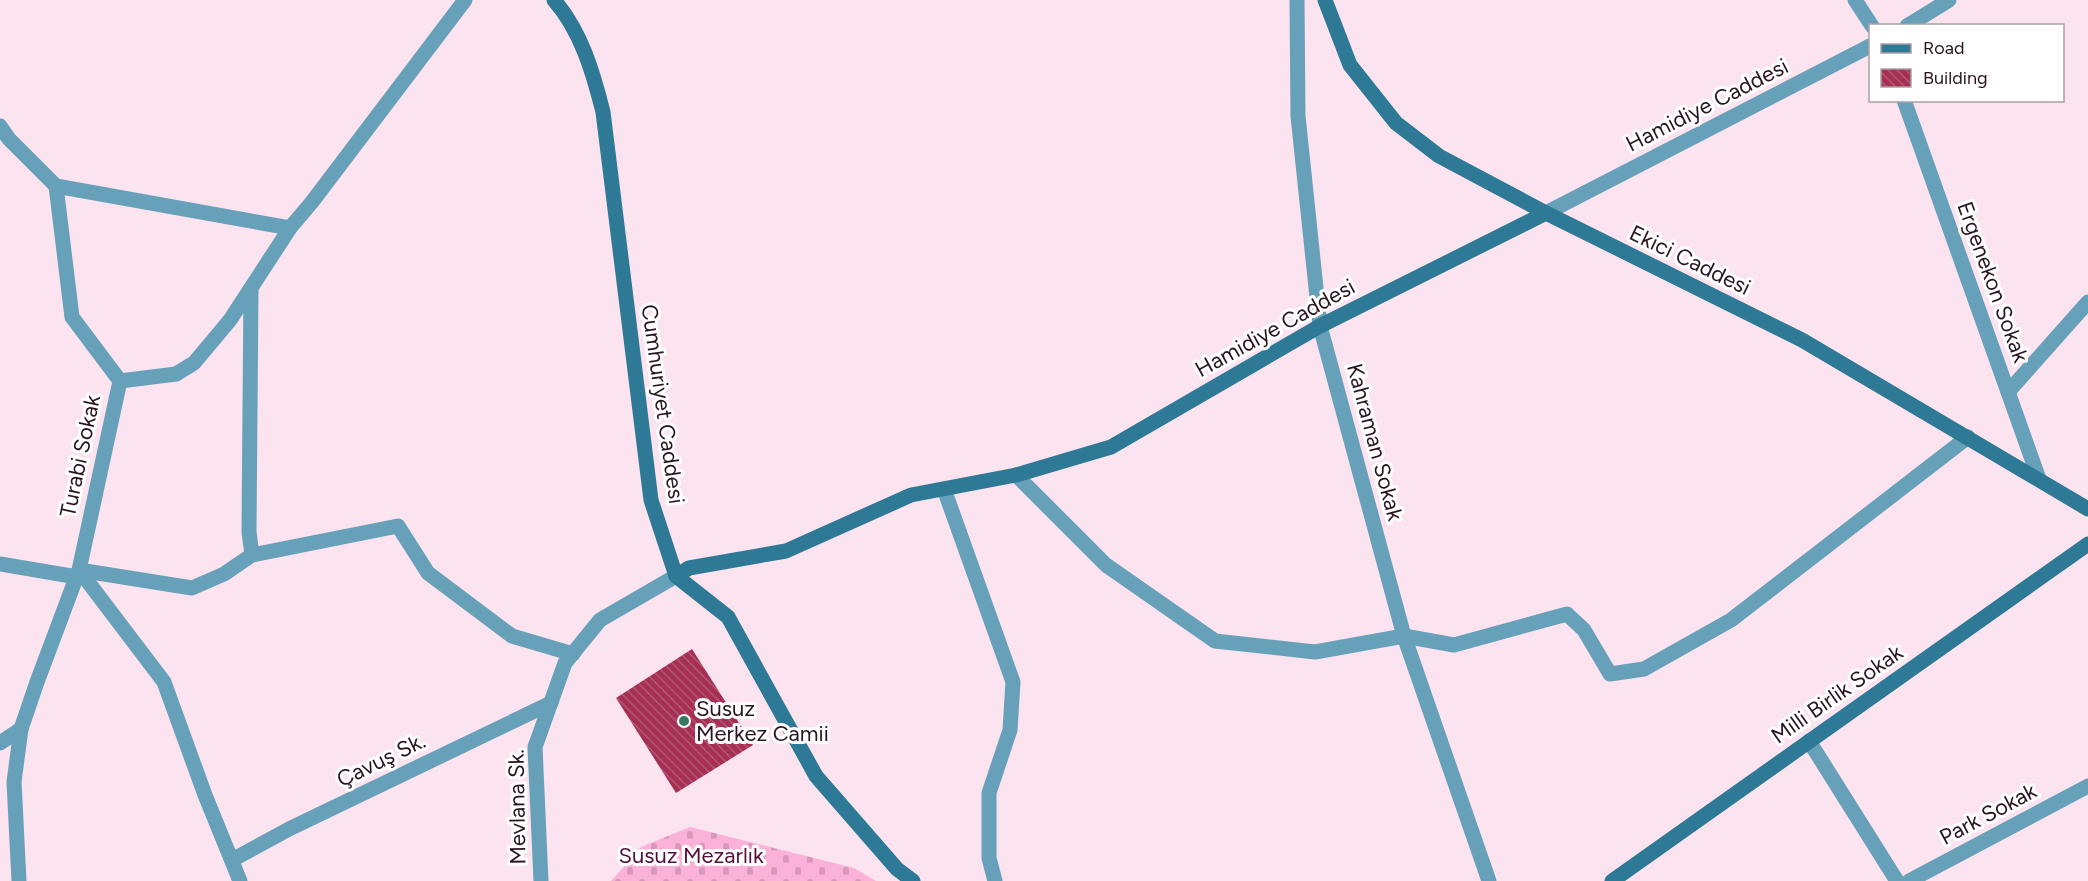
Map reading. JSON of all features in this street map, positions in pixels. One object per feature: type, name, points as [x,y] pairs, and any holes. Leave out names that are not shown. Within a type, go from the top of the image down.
[{"type":"main road","name":"Ekici Caddesi","points":[[1325,0],[1350,65],[1396,123],[1440,156],[1546,213],[1802,340],[2088,509]]},
{"type":"main road","name":"Cumhuriyet Caddesi","points":[[561,3],[585,52],[603,112],[651,500],[676,576]]},
{"type":"main road","name":"Hamidiye Caddesi","points":[[676,576],[689,568],[786,551],[911,495],[1016,475],[1111,447],[1320,326],[1546,213]]},
{"type":"main road","name":"Milli Birlik Sokak","points":[[1612,881],[2088,544]]},
{"type":"main road","points":[[676,576],[729,617],[816,776],[897,869],[914,881]]},
{"type":"street","name":"Turabi Sokak","points":[[20,881],[14,782],[21,729],[78,574],[120,381],[176,374],[194,363],[230,320],[290,228],[465,0]]},
{"type":"street","name":"Kahraman Sokak","points":[[1297,0],[1298,116],[1320,326],[1404,636],[1489,881]]},
{"type":"street","points":[[1855,0],[1871,24]]},
{"type":"street","points":[[1910,24],[1949,0]]},
{"type":"street","name":"Hamidiye Caddesi","points":[[1546,213],[1869,47]]},
{"type":"street","name":"Ergenekon Sokak","points":[[1905,102],[2038,480]]},
{"type":"street","points":[[0,126],[5,141],[56,186],[290,228]]},
{"type":"street","points":[[56,186],[72,317],[120,381]]},
{"type":"street","points":[[251,288],[249,531],[252,555]]},
{"type":"street","points":[[2008,392],[2088,302]]},
{"type":"street","points":[[1016,475],[1106,565],[1215,641],[1315,652],[1404,636],[1454,645],[1567,614],[1584,630],[1610,674],[1644,669],[1731,620],[1968,437]]},
{"type":"street","points":[[944,489],[1013,682],[1010,730],[989,793],[988,858],[995,881]]},
{"type":"street","points":[[0,564],[192,588],[224,574],[252,555],[398,526],[428,573],[512,636],[573,654]]},
{"type":"street","points":[[78,574],[164,682],[240,881]]},
{"type":"street","name":"Mevlana Sk.","points":[[541,881],[535,747],[565,663],[600,620],[676,576]]},
{"type":"street","name":"Çavuş Sk.","points":[[232,860],[289,829],[551,703]]},
{"type":"street","points":[[0,743],[21,729]]},
{"type":"street","points":[[1809,741],[1898,881]]},
{"type":"street","name":"Park Sokak","points":[[1909,881],[2088,786]]},
{"type":"green space","name":"Susuz Mezarlık","points":[[690,827],[854,868],[876,881],[611,881],[641,847]]},
{"type":"building","name":"Susuz Merkez Camii","points":[[692,649],[753,745],[676,793],[616,698]]},
{"type":"place","name":"Susuz Merkez Camii","points":[[684,721]]}]
